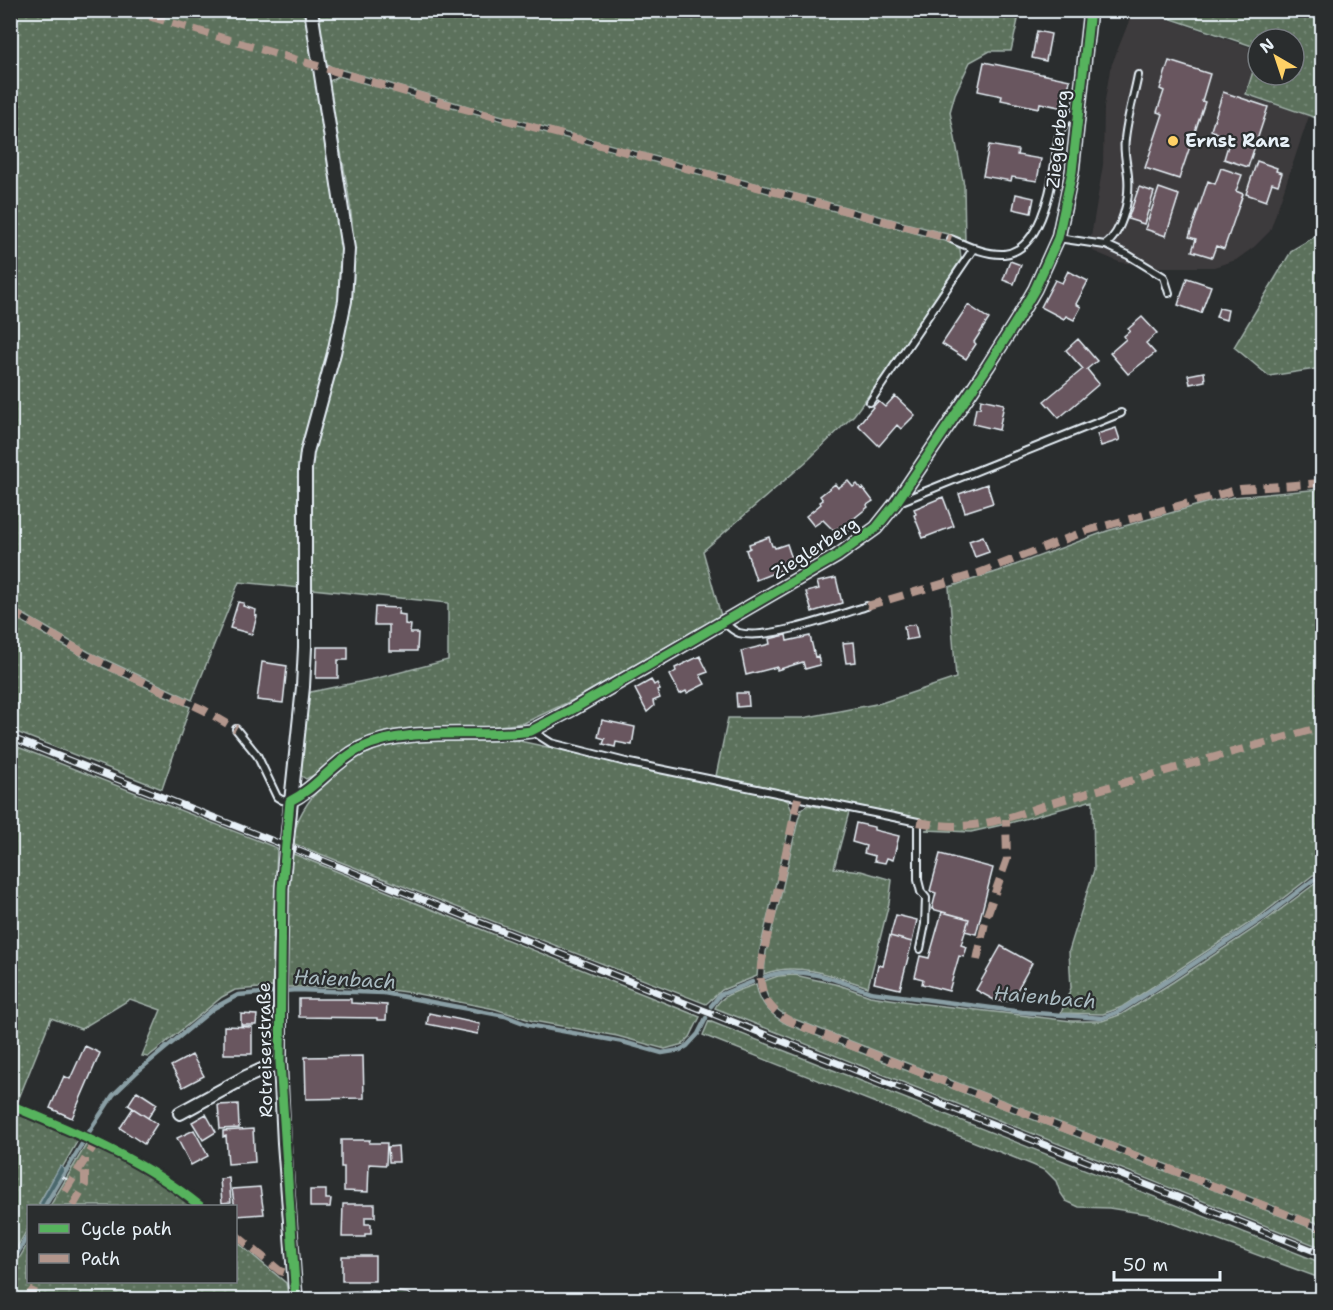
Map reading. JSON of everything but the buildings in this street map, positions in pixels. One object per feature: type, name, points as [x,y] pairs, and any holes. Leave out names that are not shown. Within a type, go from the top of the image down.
[{"type":"street","name":"Rotreiserstraße","points":[[296,1299],[280,1062],[282,888],[303,687],[306,461],[345,301],[348,249],[311,10]]},
{"type":"street","name":"Zieglerberg","points":[[290,801],[300,796],[360,748],[378,741],[406,735],[503,734],[531,731],[819,567],[876,528],[896,503],[1017,320],[1035,290],[1058,238],[1071,183],[1090,10]]},
{"type":"street","name":"Rotreiserstraße","points":[[180,1113],[246,1077],[280,1062]]},
{"type":"street","points":[[320,1299],[405,1299]]},
{"type":"lane","points":[[1058,238],[1098,246],[1106,245],[1112,241],[1118,229],[1124,211],[1128,176],[1124,157],[1125,139],[1138,75]]},
{"type":"lane","points":[[951,239],[974,248],[1005,254],[1018,250],[1027,242],[1036,228],[1047,199],[1054,172],[1057,142],[1063,123],[1078,111]]},
{"type":"lane","points":[[1106,245],[1128,255],[1164,277],[1169,293]]},
{"type":"lane","points":[[870,402],[974,248]]},
{"type":"lane","points":[[896,503],[1121,413]]},
{"type":"lane","points":[[724,622],[737,633],[762,633],[803,626],[867,606]]},
{"type":"lane","points":[[236,729],[257,755],[277,797],[290,801]]},
{"type":"lane","points":[[531,731],[551,743],[630,763],[918,822],[918,880],[921,892],[926,898],[926,924],[920,949]]},
{"type":"path","points":[[62,1177],[71,1181]]},
{"type":"shaded area","points":[[1133,11],[1144,11],[1246,46],[1247,87],[1245,95],[1309,116],[1270,231],[1254,247],[1236,260],[1214,267],[1154,267],[1119,262],[1093,251],[1091,237],[1103,165],[1104,107],[1110,69]]},
{"type":"green space","points":[[10,11],[306,11],[342,241],[341,293],[299,470],[300,588],[239,582],[192,700],[89,652],[11,607]]},
{"type":"green space","points":[[316,11],[1020,11],[1011,51],[990,51],[970,62],[955,94],[950,112],[964,185],[965,241],[951,235],[499,115],[332,67],[324,58]]},
{"type":"green space","points":[[1148,11],[1322,11],[1322,120],[1246,94],[1248,87],[1306,87],[1306,27],[1246,27],[1246,44]]},
{"type":"green space","points":[[338,76],[952,243],[960,249],[961,259],[902,350],[854,415],[808,460],[703,551],[721,616],[575,699],[524,723],[482,728],[392,731],[369,738],[347,749],[316,774],[306,779],[300,775],[299,769],[307,696],[311,692],[448,660],[448,603],[312,589],[309,503],[313,452],[343,339],[354,270],[349,200],[329,85],[330,81]]},
{"type":"green space","points":[[1321,233],[1322,368],[1269,376],[1234,347],[1292,250]]},
{"type":"green space","points":[[1322,489],[1322,875],[1313,875],[1260,916],[1122,1007],[1103,1014],[1061,1013],[1071,988],[1069,951],[1094,870],[1093,800],[971,832],[925,830],[930,829],[924,820],[716,776],[728,718],[803,718],[881,703],[956,678],[949,587],[1107,531],[1209,502],[1234,497]]},
{"type":"green space","points":[[11,615],[96,664],[190,707],[162,789],[11,730]]},
{"type":"green space","points":[[515,740],[788,801],[792,811],[790,824],[759,953],[757,976],[722,990],[706,1004],[292,843],[298,821],[313,796],[333,775],[361,754],[391,744],[408,742]]},
{"type":"green space","points":[[10,744],[277,848],[273,987],[235,990],[222,997],[148,1057],[142,1056],[161,1010],[130,999],[81,1029],[51,1018],[17,1103],[10,1100]]},
{"type":"green space","points":[[807,805],[849,812],[834,868],[861,871],[892,880],[889,903],[868,987],[830,975],[803,970],[777,970],[764,974],[766,952],[798,820],[801,810]]},
{"type":"green space","points":[[291,853],[700,1017],[690,1037],[683,1044],[665,1049],[617,1036],[533,1021],[495,1009],[413,993],[368,987],[287,987],[287,925]]},
{"type":"green space","points":[[1316,883],[1322,884],[1322,1225],[789,1017],[779,1011],[766,993],[764,981],[778,976],[795,975],[839,985],[870,996],[1072,1021],[1102,1021],[1122,1014],[1173,982],[1261,924]]},
{"type":"green space","points":[[756,984],[766,1008],[787,1024],[1322,1232],[1322,1248],[715,1008],[727,995]]},
{"type":"green space","points":[[709,1021],[1322,1263],[1322,1279],[1147,1214],[1109,1208],[1079,1207],[1066,1201],[1056,1181],[1046,1171],[703,1035]]},
{"type":"green space","points":[[11,1110],[78,1140],[39,1203],[40,1205],[27,1205],[27,1230],[11,1258]]},
{"type":"green space","points":[[87,1143],[139,1170],[192,1205],[51,1205]]},
{"type":"green space","points":[[237,1242],[286,1283],[289,1299],[11,1299],[11,1273],[27,1245],[27,1283],[237,1283]]},
{"type":"water","points":[[60,1166],[66,1170],[45,1205],[39,1204]]},
{"type":"waterway","name":"Haienbach","points":[[765,977],[778,973],[804,973],[818,975],[870,992],[1022,1012],[1102,1018],[1118,1012],[1172,978],[1266,916],[1313,880],[1322,879]]},
{"type":"waterway","name":"Haienbach","points":[[711,1006],[720,995],[752,982]]},
{"type":"waterway","name":"Haienbach","points":[[89,1132],[113,1095],[138,1071],[214,1008],[238,995],[296,990],[384,993],[505,1016],[529,1025],[623,1042],[662,1053],[680,1050],[687,1046],[698,1034],[706,1018]]},
{"type":"waterway","name":"Haienbach","points":[[46,1205],[82,1144]]},
{"type":"waterway","name":"Haienbach","points":[[10,1266],[27,1237]]},
{"type":"railway","points":[[10,737],[1322,1254]]},
{"type":"marked path","points":[[128,10],[443,103],[951,239]]},
{"type":"marked path","points":[[867,606],[979,573],[1086,531],[1240,489],[1322,483]]},
{"type":"marked path","points":[[10,611],[102,663],[204,710],[236,729]]},
{"type":"marked path","points":[[918,822],[962,826],[998,820],[1322,727]]},
{"type":"marked path","points":[[798,798],[761,965],[761,986],[764,995],[780,1015],[798,1025],[1322,1228]]},
{"type":"marked path","points":[[977,960],[986,918],[1007,859],[1006,819]]},
{"type":"marked path","points":[[65,1191],[96,1142]]},
{"type":"marked path","points":[[74,1205],[85,1185],[85,1159]]},
{"type":"marked path","points":[[237,1236],[280,1271],[295,1276]]},
{"type":"marked path","points":[[25,1300],[37,1283]]},
{"type":"cycle path","points":[[296,1300],[280,1062],[282,888],[290,801],[309,789],[351,753],[379,741],[421,735],[531,731],[837,556],[876,528],[896,503],[1017,320],[1035,289],[1058,238],[1072,172],[1090,10]]},
{"type":"cycle path","points":[[10,1105],[85,1137],[133,1161],[199,1205]]},
{"type":"cycle path","points":[[320,1300],[363,1298],[405,1300]]},
{"type":"place","name":"Ernst Ranz","points":[[1173,141]]}]
